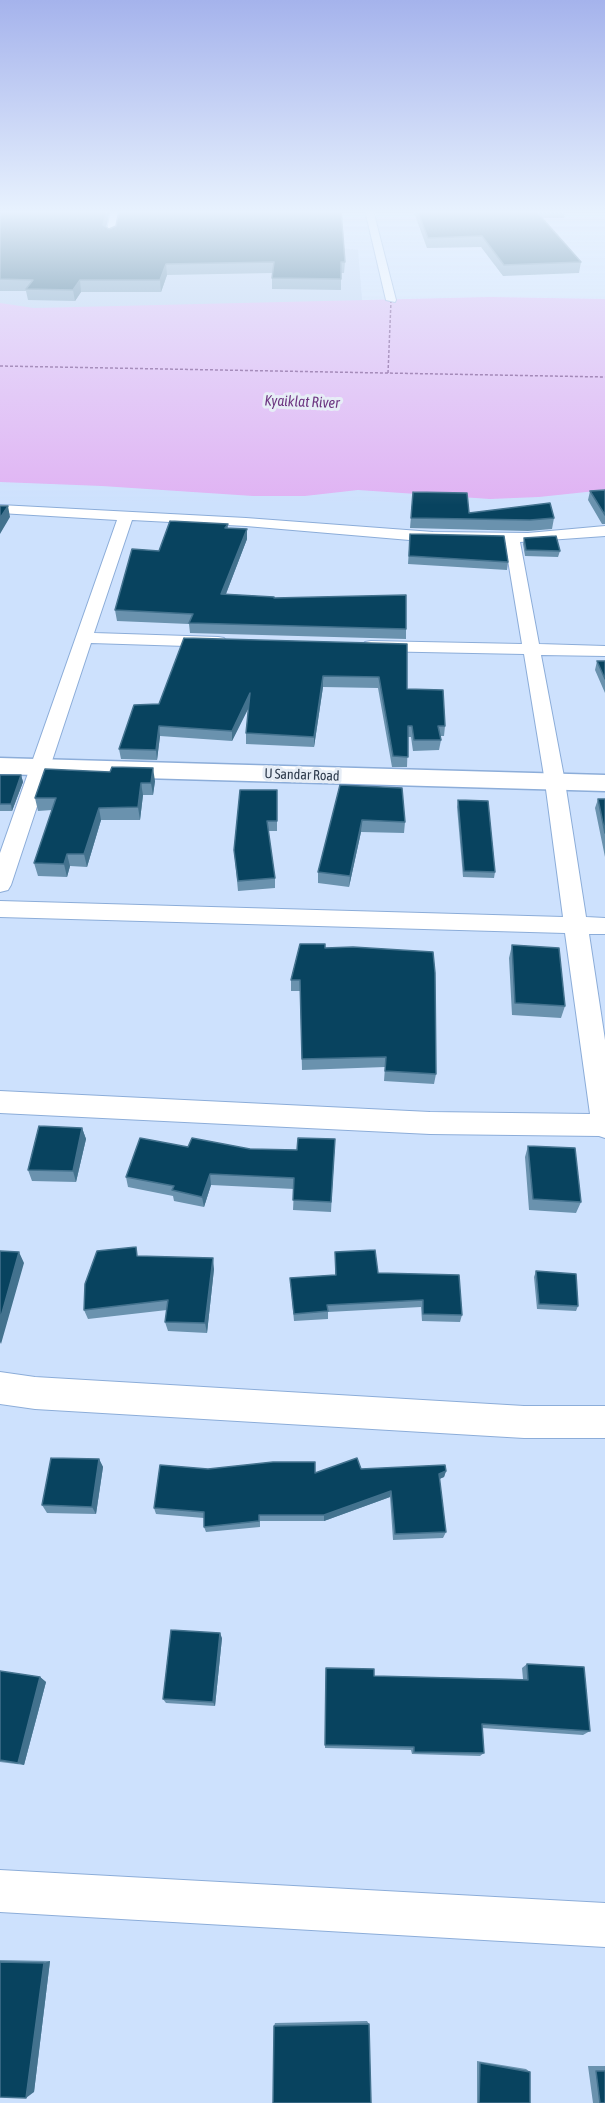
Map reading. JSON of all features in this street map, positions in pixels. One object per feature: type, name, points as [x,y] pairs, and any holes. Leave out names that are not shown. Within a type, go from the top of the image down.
[{"type":"main road","name":"U Sandar Road","points":[[0,766],[605,783]]},
{"type":"street","points":[[0,509],[246,522],[433,537],[512,538],[605,531]]},
{"type":"street","points":[[0,885],[42,767],[82,638],[126,515]]},
{"type":"street","points":[[0,1102],[430,1123],[605,1126],[555,782],[512,538]]},
{"type":"street","points":[[82,638],[237,642]]},
{"type":"street","points":[[355,646],[605,651]]},
{"type":"street","points":[[0,909],[605,926]]},
{"type":"street","points":[[0,1388],[35,1393],[500,1421],[605,1422]]},
{"type":"street","points":[[0,1891],[605,1925]]},
{"type":"shaded area","points":[[0,308],[363,308],[363,311],[0,311]]},
{"type":"water","name":"Kyaiklat River","points":[[0,308],[605,308],[605,490],[539,497],[490,499],[358,490],[305,496],[253,496],[0,482]]},
{"type":"building","points":[[605,490],[605,515],[590,491]]},
{"type":"building","points":[[413,492],[467,493],[469,513],[550,503],[554,518],[530,520],[411,518]]},
{"type":"building","points":[[0,506],[8,506],[0,518]]},
{"type":"building","points":[[170,521],[228,524],[225,528],[247,529],[221,594],[274,598],[406,595],[406,629],[189,623],[193,614],[115,610],[132,549],[159,551]]},
{"type":"building","points":[[410,534],[504,536],[508,562],[409,556]]},
{"type":"building","points":[[556,536],[560,551],[526,550],[524,538]]},
{"type":"building","points":[[184,638],[407,644],[407,689],[443,690],[445,726],[438,726],[441,740],[414,740],[412,726],[408,726],[408,757],[393,756],[379,677],[323,676],[314,737],[246,733],[250,693],[232,731],[159,726],[156,750],[119,749],[134,705],[159,704]]},
{"type":"building","points":[[597,661],[605,661],[605,679]]},
{"type":"building","points":[[112,767],[153,768],[151,783],[141,783],[138,807],[99,808],[84,854],[67,854],[64,864],[34,863],[56,798],[35,798],[45,769],[110,772]]},
{"type":"building","points":[[0,775],[21,775],[11,804],[0,804]]},
{"type":"building","points":[[340,785],[402,788],[405,822],[362,820],[350,876],[318,872]]},
{"type":"building","points":[[240,790],[277,790],[277,821],[267,821],[275,878],[238,881],[234,850]]},
{"type":"building","points":[[598,799],[605,799],[605,833]]},
{"type":"building","points":[[458,800],[488,801],[495,872],[464,871]]},
{"type":"building","points":[[300,944],[325,944],[325,948],[353,947],[433,952],[436,1074],[385,1071],[386,1057],[302,1059],[300,980],[291,980]]},
{"type":"building","points":[[512,945],[559,948],[565,1006],[515,1003]]},
{"type":"building","points":[[39,1126],[82,1128],[73,1171],[28,1170]]},
{"type":"building","points":[[140,1138],[188,1147],[192,1138],[250,1149],[297,1150],[298,1138],[335,1139],[331,1202],[293,1200],[294,1178],[210,1174],[202,1197],[172,1190],[174,1186],[126,1177]]},
{"type":"building","points":[[528,1146],[575,1148],[581,1202],[533,1199]]},
{"type":"building","points":[[136,1247],[137,1256],[213,1258],[205,1323],[165,1322],[168,1300],[84,1310],[85,1284],[97,1251]]},
{"type":"building","points":[[375,1250],[378,1273],[459,1275],[462,1315],[423,1314],[423,1300],[327,1305],[328,1311],[294,1314],[290,1278],[336,1275],[335,1252]]},
{"type":"building","points":[[0,1251],[19,1252],[0,1320]]},
{"type":"building","points":[[536,1271],[576,1274],[578,1306],[539,1304]]},
{"type":"building","points":[[51,1458],[99,1459],[92,1507],[42,1505]]},
{"type":"building","points":[[357,1458],[361,1469],[445,1465],[446,1471],[439,1474],[446,1532],[395,1534],[391,1491],[324,1515],[259,1515],[259,1521],[204,1527],[204,1512],[154,1508],[160,1465],[208,1469],[273,1462],[315,1462],[315,1473]]},
{"type":"building","points":[[171,1630],[220,1633],[213,1702],[163,1699]]},
{"type":"building","points":[[527,1664],[584,1667],[590,1731],[482,1724],[484,1753],[414,1752],[414,1747],[325,1745],[326,1668],[374,1669],[374,1676],[528,1680]]},
{"type":"building","points":[[0,1671],[40,1677],[18,1763],[0,1760]]},
{"type":"building","points":[[0,1962],[44,1963],[26,2098],[0,2097]]},
{"type":"building","points":[[369,2024],[371,2103],[273,2103],[274,2026]]},
{"type":"building","points":[[480,2063],[530,2072],[530,2103],[479,2103]]},
{"type":"building","points":[[596,2071],[605,2071],[605,2103],[600,2103]]},
{"type":"ferry route","points":[[388,373],[391,308]]},
{"type":"ferry route","points":[[0,366],[605,377]]}]
